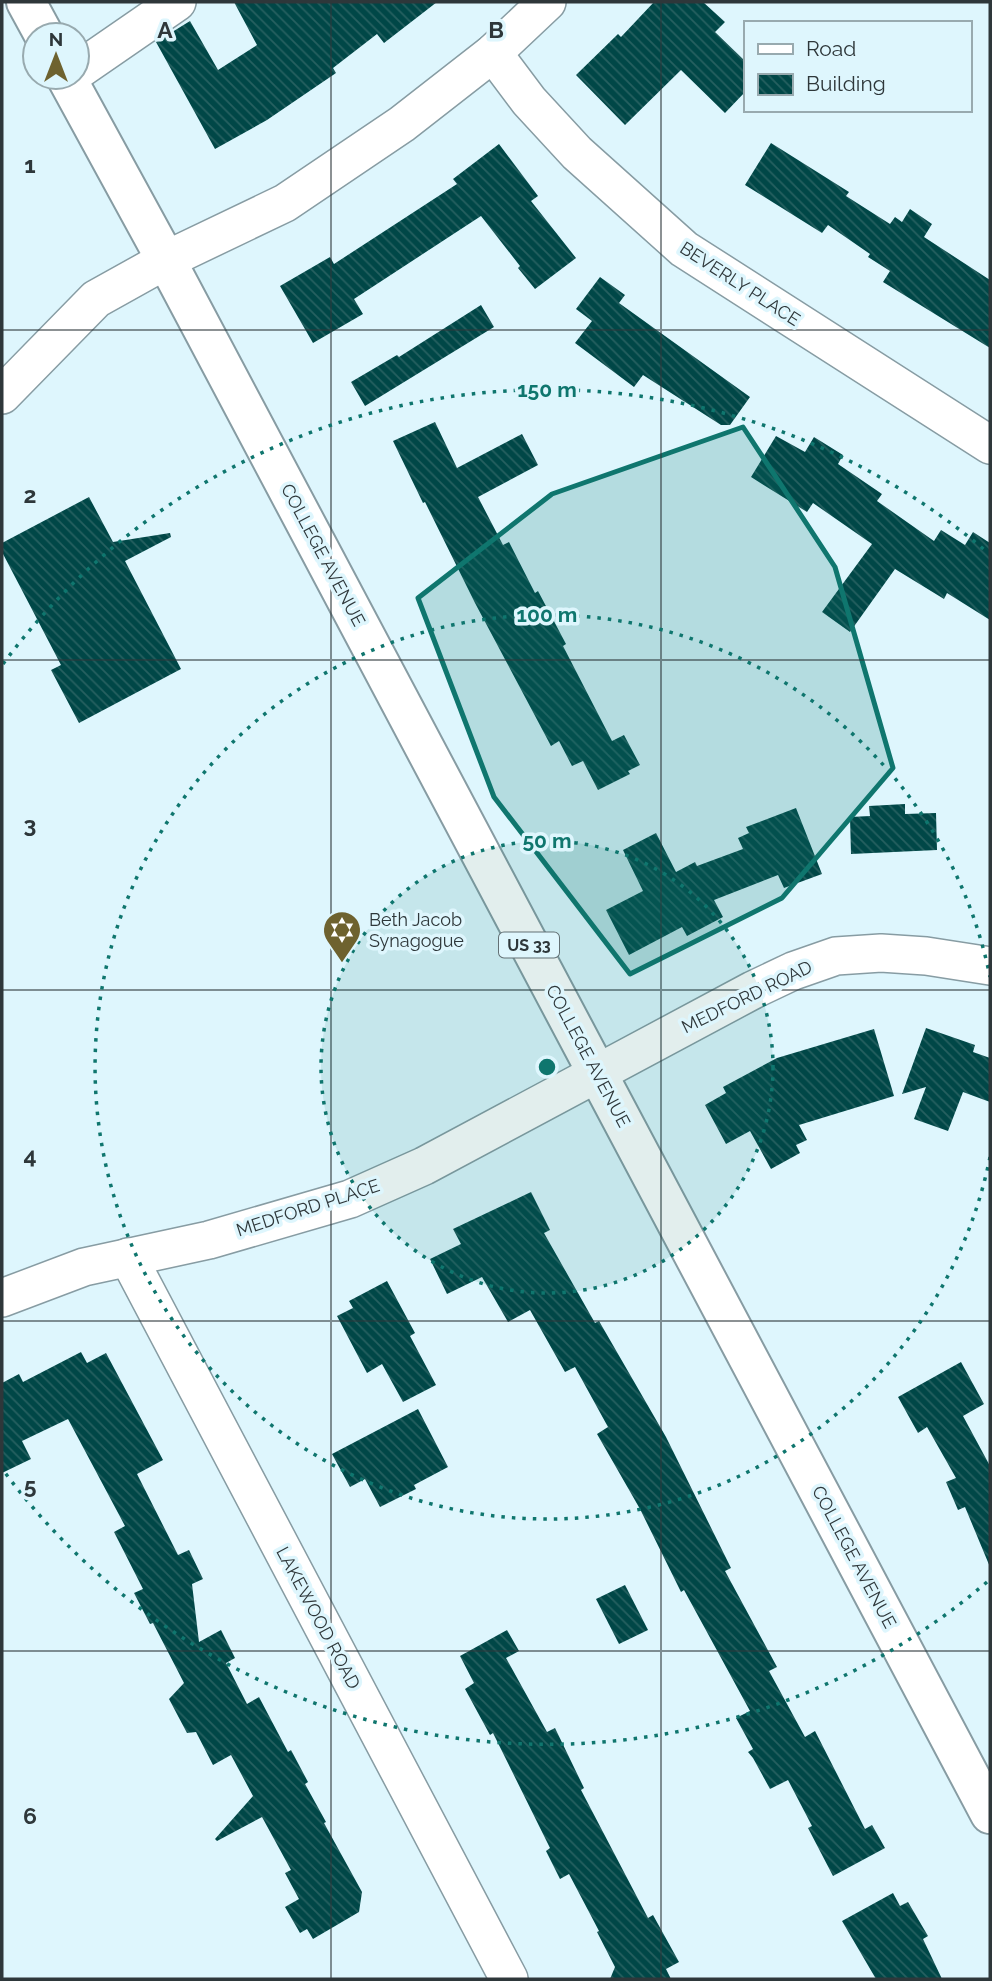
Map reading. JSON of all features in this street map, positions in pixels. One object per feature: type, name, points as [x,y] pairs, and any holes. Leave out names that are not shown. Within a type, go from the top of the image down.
[{"type":"main road","points":[[26,2],[36,21]]},
{"type":"main road","name":"COLLEGE AVENUE","points":[[78,91],[990,1814]]},
{"type":"street","points":[[91,61],[177,2]]},
{"type":"street","points":[[2,395],[96,299],[166,260],[285,203],[402,124],[493,53],[547,2]]},
{"type":"street","name":"BEVERLY PLACE","points":[[493,53],[529,101],[577,153],[684,249],[990,445]]},
{"type":"street","name":"MEDFORD ROAD","points":[[597,1075],[753,990],[793,971],[836,956],[881,953],[926,956],[990,966]]},
{"type":"street","name":"MEDFORD PLACE","points":[[2,1298],[84,1267],[209,1240],[350,1199],[424,1166],[597,1075]]},
{"type":"street","name":"LAKEWOOD ROAD","points":[[128,1257],[509,1979]]},
{"type":"highlighted area","points":[[743,427],[835,567],[893,768],[782,898],[630,974],[494,797],[418,598],[552,494]]},
{"type":"building","points":[[234,2],[437,2],[384,43],[377,34],[333,68],[336,73],[267,120],[215,149],[156,42],[190,21],[218,70],[257,45]]},
{"type":"building","points":[[654,2],[703,2],[725,22],[715,32],[744,60],[744,93],[725,113],[681,70],[625,125],[576,75],[618,34],[621,37]]},
{"type":"building","points":[[771,143],[849,192],[846,196],[890,224],[895,217],[902,222],[910,209],[932,224],[924,237],[990,280],[990,348],[883,282],[890,271],[828,225],[822,233],[745,185]]},
{"type":"building","points":[[499,144],[538,196],[531,201],[576,258],[535,289],[481,216],[354,299],[363,314],[313,343],[280,286],[330,257],[334,264],[457,184],[453,179]]},
{"type":"building","points":[[600,277],[625,295],[619,303],[750,397],[730,425],[721,425],[643,375],[634,387],[575,343],[592,321],[576,309]]},
{"type":"building","points":[[481,305],[494,327],[365,406],[351,382],[397,355],[399,357]]},
{"type":"building","points":[[435,422],[457,468],[522,434],[538,465],[478,497],[503,545],[509,542],[535,593],[538,591],[612,741],[624,735],[640,765],[628,771],[630,774],[598,790],[583,761],[572,766],[559,741],[551,746],[393,441]]},
{"type":"building","points":[[776,436],[805,452],[814,437],[843,455],[838,464],[882,494],[877,501],[934,541],[941,530],[965,545],[973,532],[990,543],[990,620],[947,593],[944,599],[895,569],[850,632],[822,612],[872,544],[813,503],[807,512],[751,477]]},
{"type":"building","points":[[89,497],[113,542],[170,533],[171,537],[125,561],[181,669],[79,723],[51,670],[61,665],[2,552],[2,543]]},
{"type":"building","points":[[905,804],[905,814],[936,813],[937,850],[851,854],[850,817],[870,816],[869,806]]},
{"type":"building","points":[[796,808],[822,874],[784,888],[778,875],[714,900],[723,917],[687,936],[682,927],[629,955],[606,910],[643,891],[623,850],[656,833],[676,872],[695,862],[697,866],[743,849],[738,838],[749,833],[746,827]]},
{"type":"building","points":[[926,1028],[975,1045],[973,1052],[990,1058],[990,1102],[963,1092],[948,1131],[914,1119],[926,1087],[902,1094]]},
{"type":"building","points":[[874,1029],[894,1096],[799,1125],[807,1140],[796,1145],[800,1153],[771,1169],[750,1131],[726,1144],[705,1105],[726,1093],[723,1087],[777,1058]]},
{"type":"building","points":[[531,1192],[550,1230],[544,1233],[595,1323],[599,1321],[666,1437],[731,1568],[725,1571],[777,1667],[769,1671],[805,1737],[815,1731],[865,1829],[872,1825],[885,1848],[833,1876],[808,1828],[812,1826],[788,1780],[770,1789],[748,1752],[753,1749],[736,1718],[750,1711],[684,1590],[681,1592],[640,1509],[597,1434],[608,1427],[575,1367],[565,1372],[530,1310],[508,1322],[482,1277],[447,1294],[430,1259],[461,1244],[453,1229]]},
{"type":"building","points":[[387,1281],[415,1333],[410,1336],[436,1385],[403,1402],[382,1364],[367,1373],[337,1316],[353,1308],[349,1301]]},
{"type":"building","points":[[81,1352],[87,1363],[106,1353],[163,1460],[137,1474],[178,1555],[189,1550],[203,1579],[192,1584],[199,1642],[221,1630],[235,1658],[226,1663],[247,1704],[259,1697],[288,1752],[291,1750],[308,1782],[305,1784],[326,1822],[324,1823],[362,1892],[359,1912],[313,1939],[307,1929],[300,1933],[285,1907],[299,1899],[285,1873],[291,1870],[262,1817],[217,1841],[215,1839],[253,1796],[231,1755],[213,1765],[196,1732],[187,1733],[169,1699],[184,1683],[134,1593],[143,1589],[114,1532],[125,1526],[68,1419],[22,1441],[31,1459],[2,1473],[2,1383],[19,1374],[23,1382]]},
{"type":"building","points":[[961,1362],[984,1404],[963,1416],[990,1466],[990,1567],[965,1507],[958,1510],[946,1482],[956,1478],[927,1427],[918,1433],[898,1397]]},
{"type":"building","points":[[418,1409],[448,1467],[414,1485],[416,1489],[380,1507],[365,1479],[350,1487],[332,1454]]},
{"type":"building","points":[[625,1585],[648,1630],[619,1644],[596,1599]]},
{"type":"building","points":[[507,1630],[519,1651],[506,1658],[547,1732],[555,1728],[584,1788],[581,1790],[648,1918],[653,1915],[679,1962],[666,1969],[671,1979],[610,1979],[615,1967],[597,1932],[599,1931],[569,1874],[560,1879],[546,1851],[550,1848],[493,1733],[490,1735],[465,1689],[474,1683],[460,1656]]},
{"type":"building","points":[[893,1893],[900,1906],[908,1902],[928,1936],[923,1939],[942,1979],[876,1979],[842,1921]]},
{"type":"place","name":"Beth Jacob Synagogue","points":[[342,964]]}]
